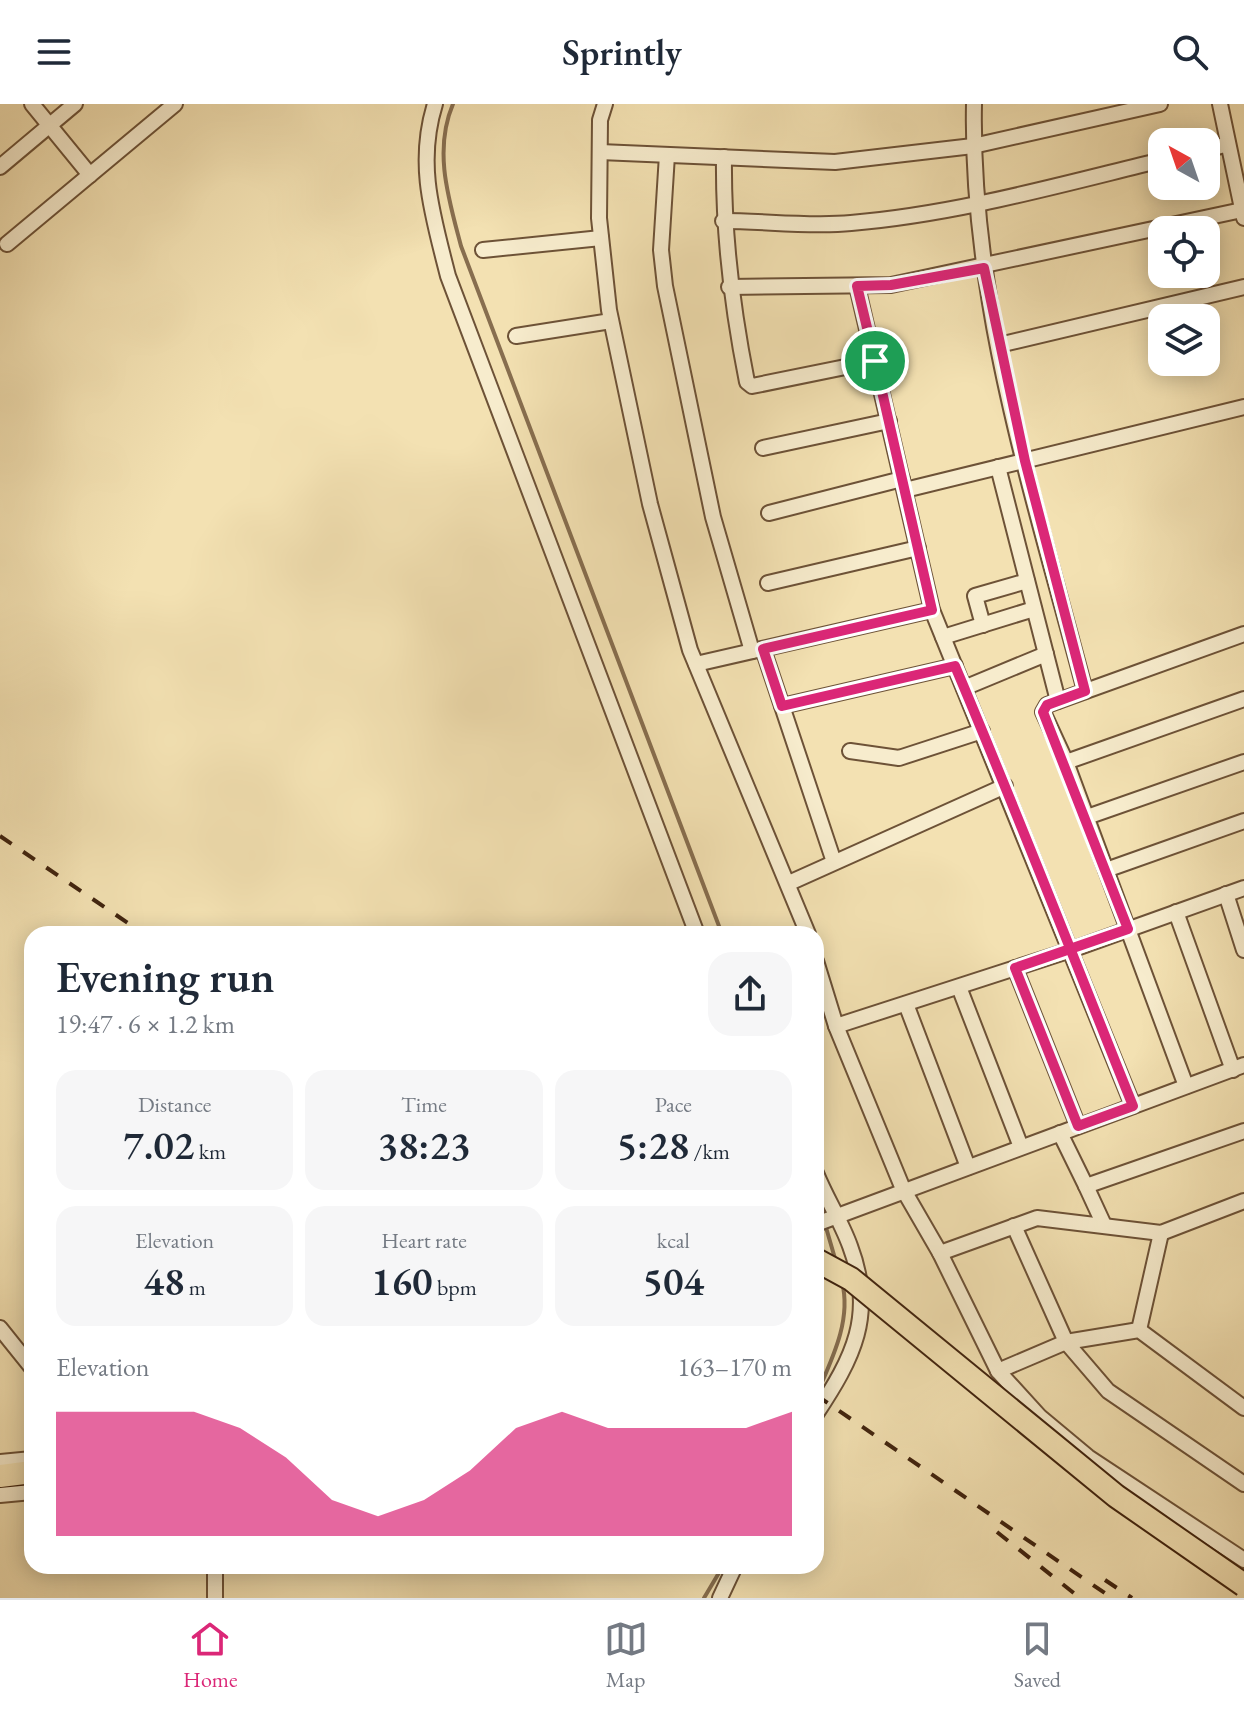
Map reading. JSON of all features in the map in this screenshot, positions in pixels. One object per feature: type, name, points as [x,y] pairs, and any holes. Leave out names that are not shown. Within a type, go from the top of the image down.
[{"type":"main road","points":[[824,1264],[851,1279],[1116,1496],[1244,1585]]},
{"type":"main road","points":[[0,1476],[24,1473]]},
{"type":"street","points":[[32,104],[90,175]]},
{"type":"street","points":[[0,167],[75,104]]},
{"type":"street","points":[[7,244],[175,104]]},
{"type":"street","points":[[435,104],[428,127],[425,184],[448,276],[694,926]]},
{"type":"street","points":[[605,104],[600,120],[601,238],[611,321],[650,504],[696,664],[805,926]]},
{"type":"street","points":[[974,104],[973,146],[984,268],[1025,461],[1085,691]]},
{"type":"street","points":[[600,152],[835,162],[973,146],[1160,104]]},
{"type":"street","points":[[729,287],[891,285],[1243,214],[1220,104]]},
{"type":"street","points":[[1220,146],[1228,144]]},
{"type":"street","points":[[667,155],[661,250],[665,286],[713,517],[757,650],[782,706],[834,862]]},
{"type":"street","points":[[724,157],[723,221],[729,287],[749,384],[875,361]]},
{"type":"street","points":[[723,221],[848,223],[977,206],[1148,163]]},
{"type":"street","points":[[483,250],[601,238]]},
{"type":"street","points":[[857,286],[932,610],[1133,1106]]},
{"type":"street","points":[[999,345],[1244,287]]},
{"type":"street","points":[[516,336],[611,321]]},
{"type":"street","points":[[769,513],[1025,461],[1244,407]]},
{"type":"street","points":[[763,448],[889,421]]},
{"type":"street","points":[[998,467],[1058,701]]},
{"type":"street","points":[[768,583],[918,548]]},
{"type":"street","points":[[983,625],[975,596],[1027,581]]},
{"type":"street","points":[[943,637],[1034,609]]},
{"type":"street","points":[[696,664],[932,610]]},
{"type":"street","points":[[1186,1086],[1066,762],[1043,712],[1047,705],[1244,634]]},
{"type":"street","points":[[964,688],[1046,654]]},
{"type":"street","points":[[782,706],[955,666]]},
{"type":"street","points":[[1066,762],[1244,699]]},
{"type":"street","points":[[850,751],[899,758],[982,731]]},
{"type":"street","points":[[1087,817],[1244,762]]},
{"type":"street","points":[[789,883],[1005,786]]},
{"type":"street","points":[[1106,870],[1244,821]]},
{"type":"street","points":[[836,1026],[1071,950],[1244,888]]},
{"type":"street","points":[[1226,894],[1244,950]]},
{"type":"street","points":[[824,1401],[852,1355],[861,1320],[856,1263],[826,1220],[1238,1067],[1176,912]]},
{"type":"street","points":[[1015,968],[1078,1126]]},
{"type":"street","points":[[824,987],[836,1026],[903,1189],[940,1253],[998,1371],[1040,1417],[1088,1457],[1244,1560]]},
{"type":"street","points":[[959,987],[1021,1147]]},
{"type":"street","points":[[906,1004],[968,1167]]},
{"type":"street","points":[[1086,1186],[1244,1131]]},
{"type":"street","points":[[1060,1133],[1104,1225]]},
{"type":"street","points":[[940,1253],[1044,1217],[1161,1233],[1244,1201]]},
{"type":"street","points":[[1014,1226],[1066,1342],[1108,1391],[1244,1484]]},
{"type":"street","points":[[1139,1330],[1161,1233]]},
{"type":"street","points":[[0,1328],[24,1358]]},
{"type":"street","points":[[998,1371],[1066,1342],[1139,1330],[1244,1408]]},
{"type":"street","points":[[0,1462],[24,1460]]},
{"type":"street","points":[[0,1495],[24,1493]]},
{"type":"street","points":[[215,1574],[215,1598]]},
{"type":"street","points":[[720,1598],[731,1574]]},
{"type":"waterway","points":[[453,104],[444,140],[445,175],[461,246],[719,926]]},
{"type":"waterway","points":[[825,1224],[836,1262]]},
{"type":"waterway","points":[[824,1377],[842,1326],[842,1282]]},
{"type":"waterway","points":[[704,1598],[718,1574]]},
{"type":"railway","points":[[0,836],[132,926]]},
{"type":"railway","points":[[824,1400],[1112,1598]]},
{"type":"railway","points":[[997,1532],[1080,1598]]},
{"type":"railway","points":[[1105,1580],[1132,1598]]},
{"type":"route","points":[[875,361],[857,286],[891,285],[984,268],[1025,461],[1085,691],[1047,705],[1043,712],[1066,762],[1128,929],[1071,950],[1015,968],[1078,1126],[1133,1106],[1071,950],[1020,822],[955,666],[782,706],[763,649],[932,610],[875,361]]}]
